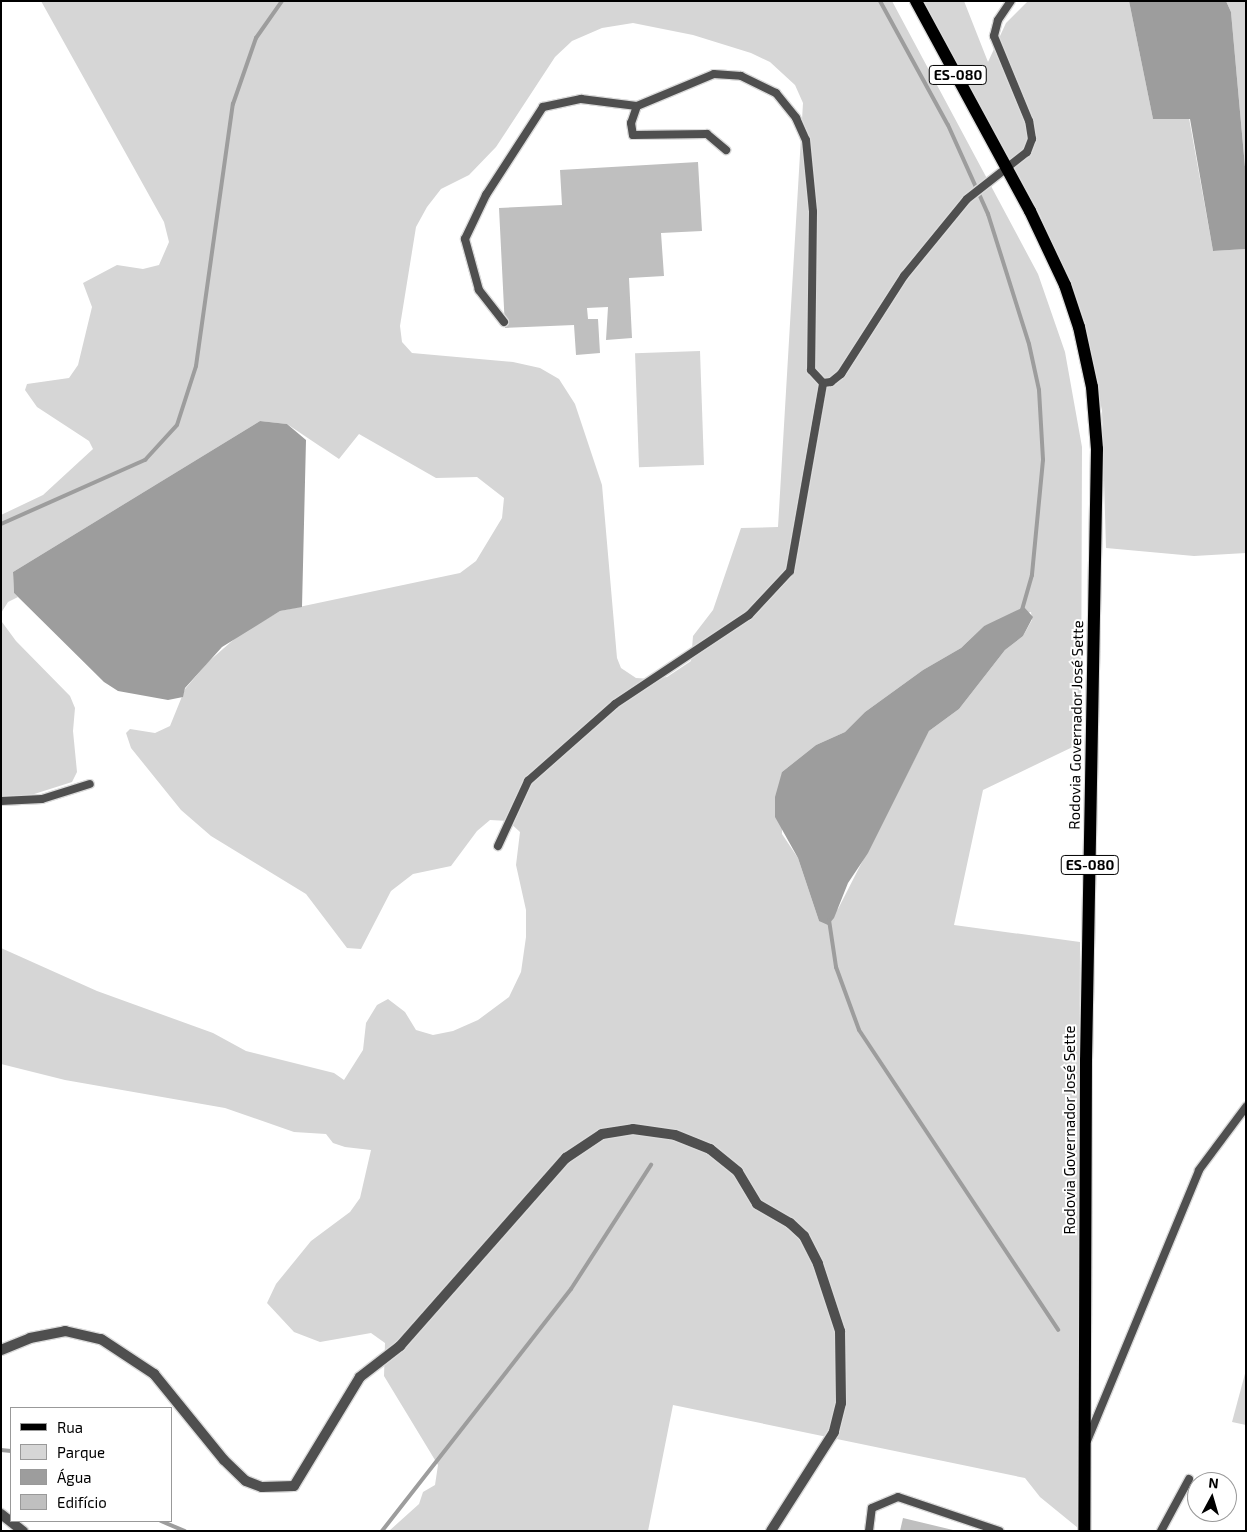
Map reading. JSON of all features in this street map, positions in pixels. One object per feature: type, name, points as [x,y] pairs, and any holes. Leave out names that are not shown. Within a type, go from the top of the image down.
[{"type":"main road","name":"Rodovia Governador José Sette","points":[[916,1],[997,150],[1061,277],[1079,327],[1092,387],[1097,449],[1086,1060],[1086,1443],[1084,1531]]},
{"type":"street","points":[[1,1350],[30,1338],[65,1331],[101,1339],[154,1374],[224,1460],[246,1480],[262,1487],[294,1486],[360,1377],[400,1346],[566,1158],[602,1134],[633,1129],[675,1135],[717,1155],[738,1172],[756,1204],[790,1223],[804,1236],[818,1264],[840,1331],[842,1403],[834,1432],[771,1531]]},
{"type":"street","points":[[11,1522],[23,1531]]},
{"type":"lane","points":[[823,383],[841,374],[904,276],[972,196],[1008,171],[1027,152],[1032,139],[1029,121],[994,36],[998,20],[1011,1]]},
{"type":"lane","points":[[504,322],[479,290],[465,239],[486,195],[543,107],[581,98],[637,106],[714,74],[723,74],[758,81],[776,93],[796,118],[811,165],[811,370],[823,383]]},
{"type":"lane","points":[[637,106],[630,123],[633,135],[707,134],[726,150]]},
{"type":"lane","points":[[498,846],[528,781],[615,704],[749,615],[790,572],[823,383]]},
{"type":"lane","points":[[1,801],[42,799],[90,784]]},
{"type":"lane","points":[[1086,1443],[1199,1170],[1246,1107]]},
{"type":"lane","points":[[1161,1531],[1187,1483]]},
{"type":"lane","points":[[869,1531],[872,1508],[898,1497],[999,1531]]},
{"type":"green space","points":[[41,1],[892,1],[1038,274],[1065,352],[1082,447],[1081,743],[983,790],[954,925],[1080,942],[1078,1528],[1040,1497],[1025,1478],[673,1405],[648,1531],[389,1531],[419,1504],[423,1492],[435,1485],[438,1465],[384,1376],[385,1343],[371,1333],[320,1342],[294,1332],[267,1303],[276,1284],[311,1241],[350,1212],[360,1198],[371,1150],[345,1147],[333,1143],[326,1134],[294,1132],[225,1108],[65,1080],[1,1064],[1,948],[97,991],[213,1033],[246,1051],[334,1073],[344,1080],[363,1050],[366,1023],[377,1005],[388,999],[405,1012],[416,1030],[433,1035],[453,1031],[478,1020],[509,997],[521,972],[526,937],[526,910],[516,865],[520,832],[508,821],[490,820],[477,831],[451,866],[413,874],[391,891],[361,949],[347,948],[306,894],[211,836],[181,810],[131,748],[126,733],[130,729],[155,733],[170,726],[185,689],[208,662],[239,635],[280,611],[460,573],[476,561],[502,518],[504,498],[477,477],[436,478],[359,434],[339,459],[287,424],[260,421],[13,572],[14,593],[18,597],[8,602],[1,613],[1,515],[43,495],[93,449],[89,441],[37,407],[25,390],[27,384],[69,378],[78,365],[92,307],[83,283],[117,265],[143,269],[159,265],[169,242],[164,222]],"holes":[[[633,23],[693,35],[751,53],[770,62],[795,85],[803,103],[778,527],[741,528],[713,610],[693,636],[691,661],[667,677],[652,679],[636,678],[621,668],[617,658],[602,485],[575,404],[559,379],[540,368],[513,362],[412,353],[402,342],[400,326],[416,227],[427,207],[441,189],[469,175],[496,147],[555,57],[572,41],[602,28]],[[1031,612],[1032,620],[1023,636],[1005,650],[959,709],[929,731],[838,909],[819,921],[798,858],[782,834],[782,772],[816,745],[845,732],[865,712],[923,670],[961,648],[984,626]]]},
{"type":"green space","points":[[923,1],[964,1],[988,62],[1006,23],[1028,1],[1129,1],[1153,119],[1189,118],[1213,251],[1246,249],[1246,553],[1194,556],[1106,548],[1102,411],[1085,322],[1040,215]]},
{"type":"green space","points":[[1226,1],[1246,1],[1246,178],[1231,12]]},
{"type":"green space","points":[[700,351],[704,465],[639,467],[635,353]]},
{"type":"green space","points":[[1,615],[2,622],[16,641],[70,696],[75,708],[73,731],[77,772],[72,782],[28,796],[1,796]]},
{"type":"green space","points":[[1246,1370],[1246,1425],[1232,1422]]},
{"type":"water","points":[[1129,1],[1226,1],[1231,12],[1246,178],[1246,249],[1213,251],[1190,119],[1153,119]]},
{"type":"water","points":[[260,421],[287,424],[306,440],[302,607],[280,611],[222,647],[185,688],[183,697],[168,700],[118,691],[104,682],[14,593],[13,572]]},
{"type":"water","points":[[1024,607],[1033,617],[1023,636],[1005,650],[959,709],[929,731],[868,853],[848,883],[834,918],[828,925],[819,921],[798,858],[775,817],[775,797],[782,772],[816,745],[845,732],[865,712],[923,670],[961,648],[984,626]]},
{"type":"building","points":[[698,162],[702,231],[661,233],[664,276],[629,278],[632,338],[606,340],[608,307],[587,308],[588,319],[598,319],[600,353],[576,355],[574,325],[505,328],[499,208],[562,205],[560,170]]},
{"type":"building","points":[[903,1518],[953,1530],[953,1531],[900,1531]]},
{"type":"waterway","points":[[1,524],[145,460],[177,425],[196,366],[233,104],[256,38],[282,1]]},
{"type":"waterway","points":[[880,1],[948,125],[988,214],[1029,344],[1039,390],[1043,460],[1032,575],[1022,611]]},
{"type":"waterway","points":[[829,920],[836,967],[859,1030],[1058,1330]]},
{"type":"waterway","points":[[382,1531],[571,1289],[651,1165]]},
{"type":"waterway","points":[[1,1450],[10,1451]]},
{"type":"waterway","points":[[163,1522],[185,1531]]}]
